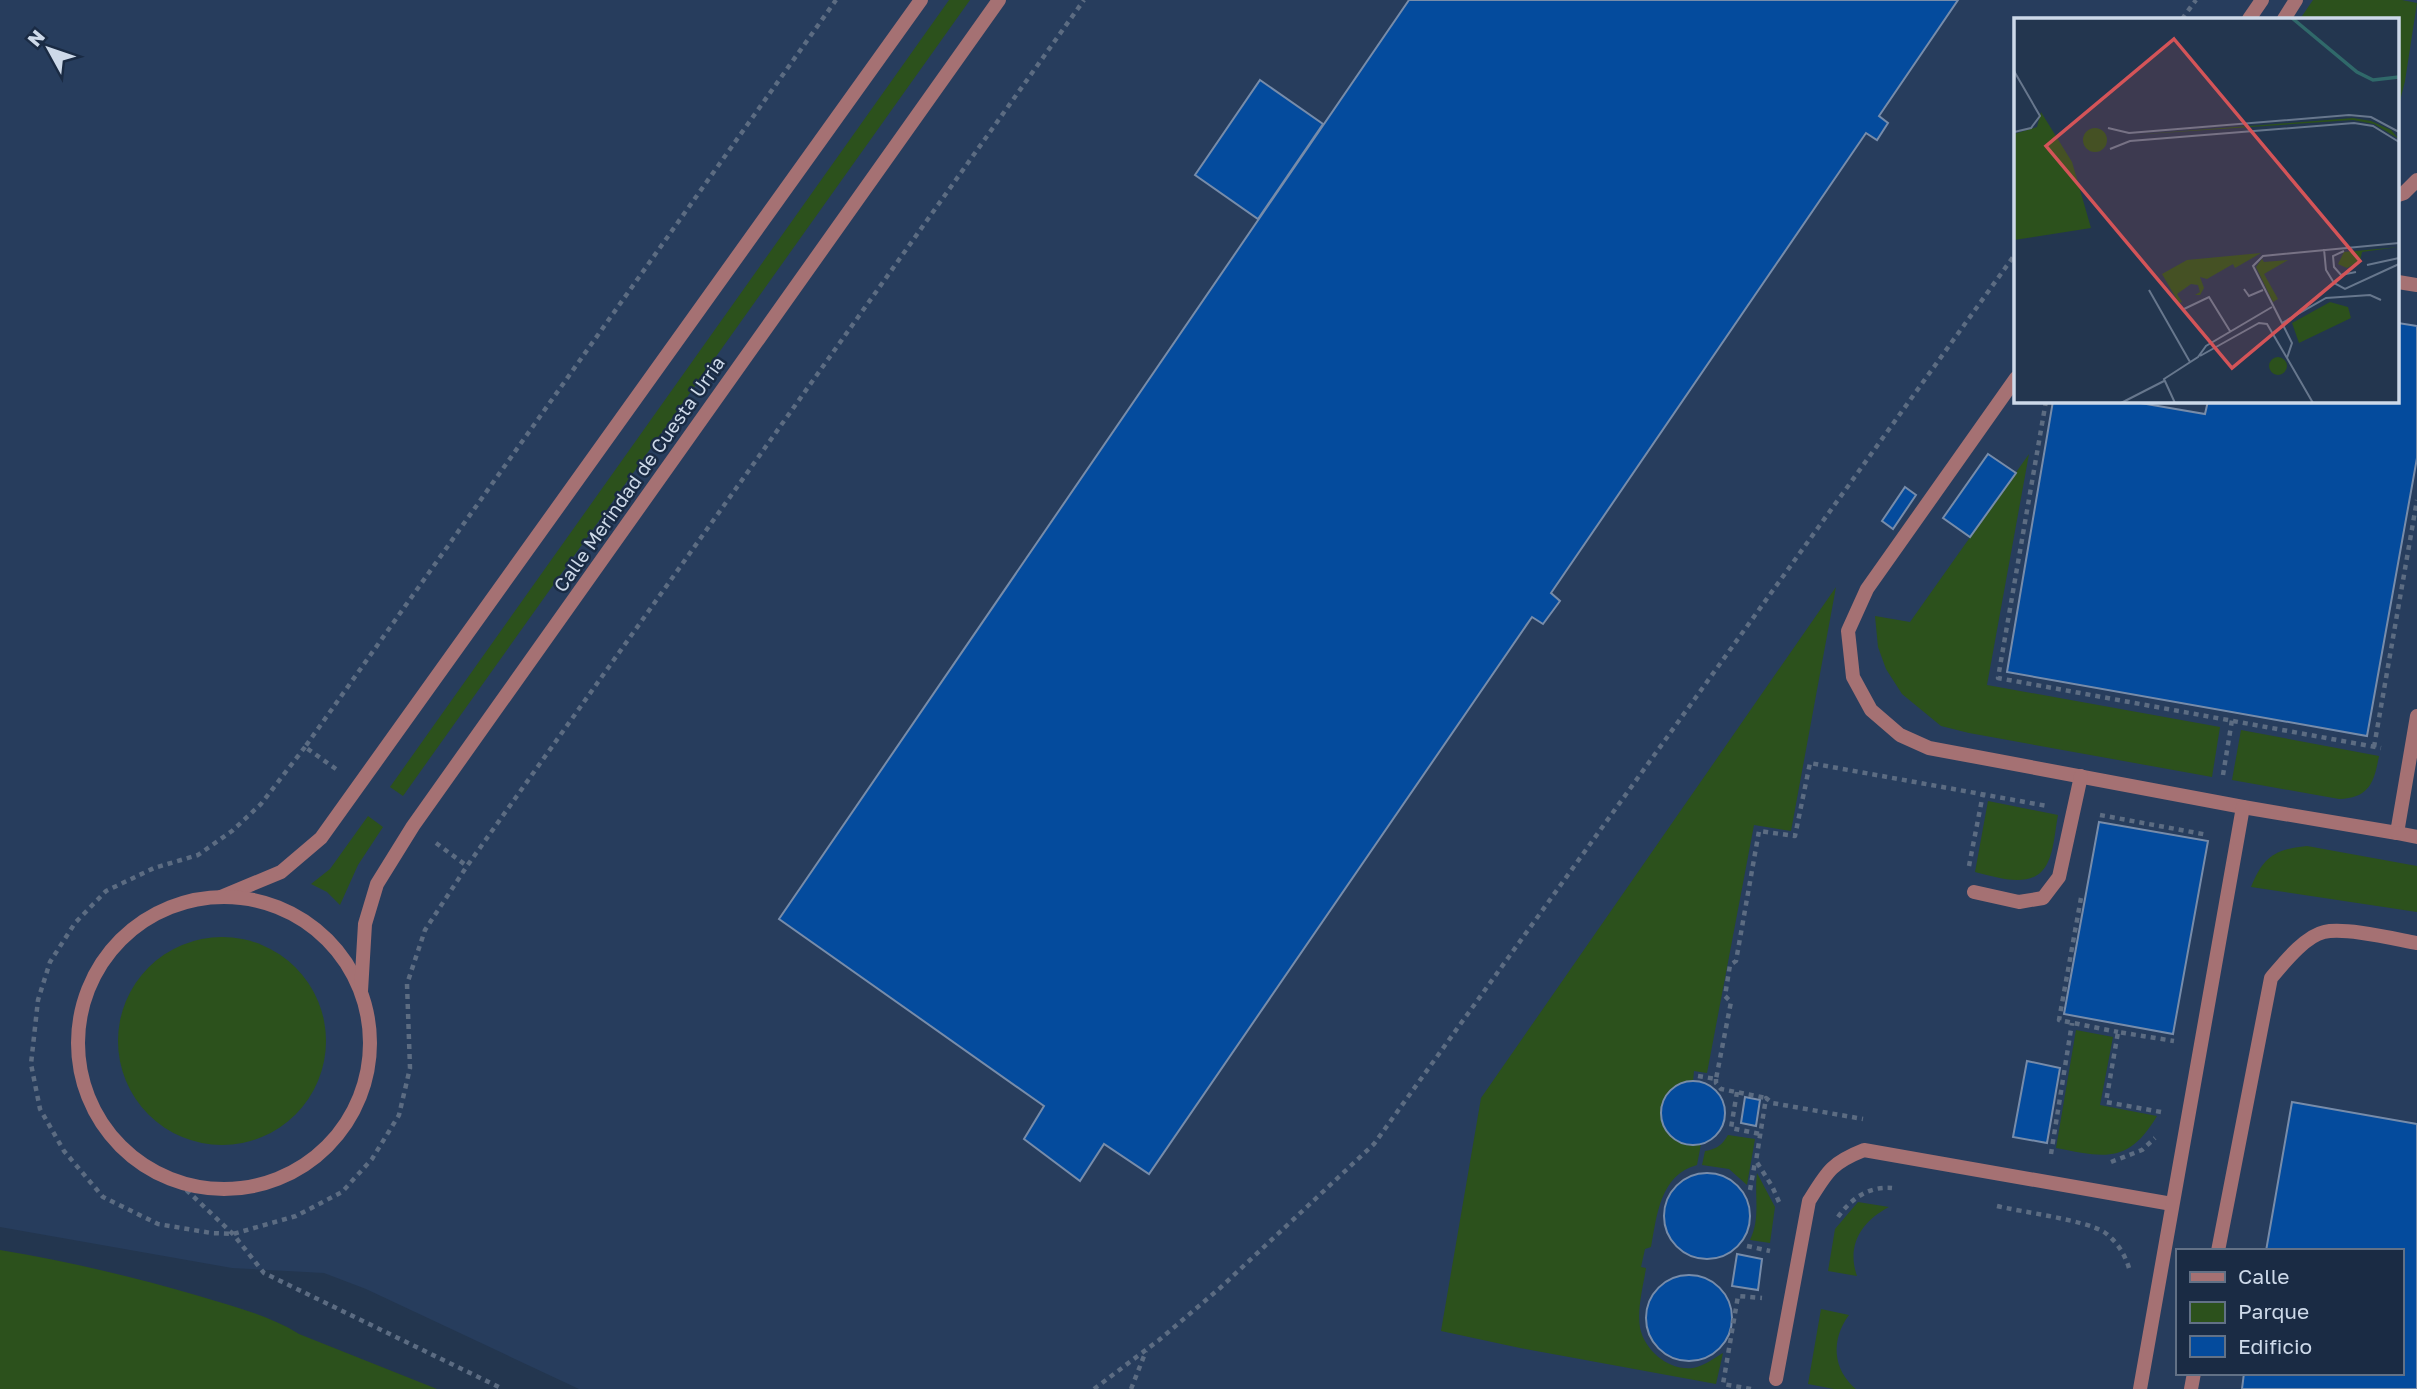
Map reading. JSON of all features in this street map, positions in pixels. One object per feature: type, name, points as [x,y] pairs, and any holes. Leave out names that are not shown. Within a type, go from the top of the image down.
[{"type":"street","points":[[221,897],[272,905],[295,915],[335,947],[350,968],[361,991],[369,1031],[367,1072],[354,1111],[330,1144],[298,1170],[260,1185],[219,1190],[179,1184],[138,1163],[106,1131],[85,1091],[77,1046],[83,1000],[104,959],[136,927],[176,905],[221,897],[281,872],[321,838],[921,0]]},
{"type":"street","name":"Calle Merindad de Cuesta Urria","points":[[361,991],[365,924],[377,884],[413,826],[999,0]]},
{"type":"street","points":[[2250,18],[2262,0]]},
{"type":"street","points":[[2285,18],[2296,0]]},
{"type":"street","points":[[2400,194],[2417,180]]},
{"type":"street","points":[[2014,381],[1867,589],[1848,631],[1853,677],[1871,710],[1900,735],[1929,748],[2417,837]]},
{"type":"street","points":[[2396,833],[2417,716]]},
{"type":"street","points":[[1974,892],[2020,902],[2042,898],[2059,877],[2081,776]]},
{"type":"street","points":[[2140,1389],[2243,807]]},
{"type":"street","points":[[2218,1249],[2271,978],[2298,949],[2323,932],[2359,933],[2417,943]]},
{"type":"street","points":[[1776,1379],[1809,1201],[1823,1178],[1840,1159],[1864,1150],[2172,1204]]},
{"type":"path","points":[[2183,18],[2196,0]]},
{"type":"path","points":[[1094,1389],[1220,1288],[1374,1144],[2014,256]]},
{"type":"path","points":[[2046,402],[1998,678],[2374,747],[2417,500]]},
{"type":"path","points":[[2222,779],[2232,720]]},
{"type":"path","points":[[305,747],[261,804],[232,831],[198,855],[154,868],[106,891],[75,923],[50,962],[38,1000],[31,1064],[40,1109],[72,1160],[103,1197],[158,1224],[233,1234],[296,1216],[342,1192],[372,1159],[399,1115],[410,1068],[407,984],[425,930],[467,866]]},
{"type":"path","points":[[1968,872],[1983,794]]},
{"type":"path","points":[[2081,897],[2059,1020],[2178,1042]]},
{"type":"path","points":[[2050,1154],[2071,1023]]},
{"type":"path","points":[[2118,1032],[2106,1102],[2165,1113]]},
{"type":"path","points":[[1716,1079],[1721,1089],[1766,1098]]},
{"type":"path","points":[[1737,1092],[1731,1128],[1760,1133]]},
{"type":"path","points":[[1750,1190],[1756,1161]]},
{"type":"path","points":[[179,1184],[233,1234],[264,1273],[503,1389]]},
{"type":"path","points":[[1832,1227],[1844,1208],[1861,1194],[1882,1187],[1903,1188]]},
{"type":"path","points":[[1984,1204],[2091,1226],[2106,1233],[2122,1250],[2132,1276]]},
{"type":"path","points":[[1747,1246],[1775,1251]]},
{"type":"path","points":[[1751,1389],[1723,1384],[1738,1296],[1755,1299],[1765,1297]]},
{"type":"path","points":[[1131,1389],[1146,1350]]},
{"type":"shaded area","points":[[0,0],[2417,0],[2417,1389],[579,1389],[366,1289],[324,1273],[232,1268],[0,1227]]},
{"type":"green space","points":[[949,0],[970,0],[403,796],[390,787]]},
{"type":"green space","points":[[2313,0],[2402,0],[2417,3],[2400,101],[2400,18],[2301,18]]},
{"type":"green space","points":[[2029,454],[1987,685],[2220,727],[2212,777],[1941,726],[1902,694],[1886,669],[1878,647],[1875,616],[1910,622]]},
{"type":"green space","points":[[1836,587],[1791,831],[1754,825],[1707,1073],[1694,1071],[1693,1081],[1678,1087],[1668,1096],[1662,1107],[1666,1129],[1674,1138],[1685,1143],[1701,1144],[1697,1165],[1675,1178],[1662,1198],[1651,1247],[1645,1249],[1641,1267],[1646,1268],[1640,1306],[1640,1328],[1653,1352],[1675,1366],[1697,1367],[1723,1353],[1716,1384],[1441,1331],[1481,1098]]},
{"type":"green space","points":[[2241,730],[2379,756],[2375,774],[2364,792],[2339,799],[2232,780]]},
{"type":"green space","points":[[1988,801],[2058,815],[2051,853],[2041,872],[2024,880],[2014,880],[1975,872]]},
{"type":"green space","points":[[368,816],[383,827],[358,865],[340,905],[327,892],[311,884],[330,869]]},
{"type":"green space","points":[[2307,846],[2417,866],[2417,912],[2251,887],[2260,868],[2272,856],[2286,849]]},
{"type":"green space","points":[[222,937],[262,945],[295,968],[318,1001],[326,1041],[318,1081],[295,1114],[262,1137],[222,1145],[182,1137],[149,1114],[126,1081],[118,1041],[126,1001],[149,968],[182,945]]},
{"type":"green space","points":[[2076,1030],[2113,1037],[2100,1105],[2157,1116],[2136,1143],[2114,1154],[2088,1154],[2056,1148]]},
{"type":"green space","points":[[1728,1135],[1755,1139],[1747,1185],[1729,1169],[1702,1165],[1705,1151],[1719,1146]]},
{"type":"green space","points":[[1757,1173],[1775,1207],[1770,1243],[1750,1240],[1756,1215]]},
{"type":"green space","points":[[1858,1202],[1889,1207],[1871,1219],[1859,1235],[1854,1254],[1857,1276],[1828,1271],[1835,1229]]},
{"type":"green space","points":[[0,1250],[125,1276],[238,1308],[437,1389],[0,1389]]},
{"type":"green space","points":[[1821,1309],[1849,1315],[1839,1334],[1837,1354],[1842,1372],[1856,1389],[1834,1389],[1808,1384]]},
{"type":"building","points":[[1409,0],[1958,0],[1879,116],[1888,123],[1877,140],[1866,133],[1551,593],[1560,601],[1543,624],[1532,617],[1149,1174],[1104,1144],[1080,1181],[1024,1139],[1044,1106],[779,919]]},
{"type":"building","points":[[1260,80],[1323,124],[1258,219],[1195,175]]},
{"type":"building","points":[[2400,323],[2417,326],[2417,458],[2367,736],[2007,672],[2053,402],[2135,402],[2205,414],[2208,402],[2400,402]]},
{"type":"building","points":[[1988,454],[2016,473],[1970,537],[1943,518]]},
{"type":"building","points":[[1905,487],[1916,495],[1893,529],[1882,521]]},
{"type":"building","points":[[2099,822],[2208,841],[2173,1034],[2064,1014]]},
{"type":"building","points":[[2027,1061],[2060,1068],[2047,1143],[2013,1137]]},
{"type":"building","points":[[1687,1081],[1699,1081],[1716,1090],[1723,1101],[1723,1125],[1716,1136],[1699,1145],[1687,1145],[1675,1140],[1666,1131],[1661,1119],[1661,1107],[1666,1095],[1675,1086]]},
{"type":"building","points":[[1745,1097],[1760,1100],[1756,1126],[1741,1123]]},
{"type":"building","points":[[2292,1102],[2417,1124],[2417,1389],[2242,1389],[2244,1375],[2403,1375],[2403,1249],[2266,1249]]},
{"type":"building","points":[[1707,1173],[1731,1180],[1743,1192],[1750,1216],[1743,1240],[1731,1252],[1707,1259],[1683,1252],[1671,1240],[1664,1216],[1671,1192],[1683,1180]]},
{"type":"building","points":[[1737,1254],[1762,1259],[1758,1290],[1732,1286]]},
{"type":"building","points":[[1689,1275],[1713,1282],[1725,1294],[1732,1318],[1725,1342],[1713,1354],[1689,1361],[1665,1354],[1653,1342],[1646,1318],[1653,1294],[1665,1282]]}]
